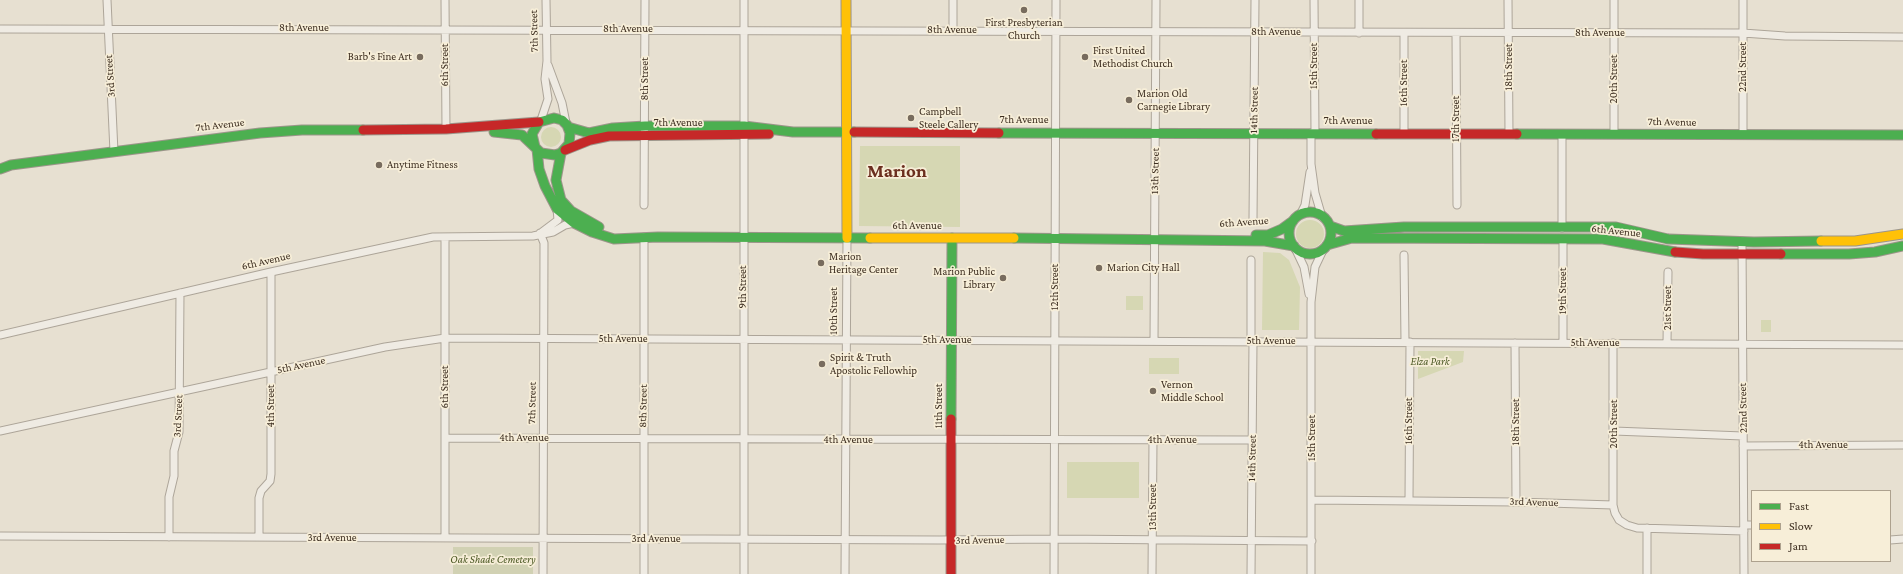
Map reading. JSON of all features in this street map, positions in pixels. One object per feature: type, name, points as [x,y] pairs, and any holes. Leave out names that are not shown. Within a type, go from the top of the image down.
[{"type":"main road","name":"10th Street","points":[[846,0],[847,238]]},
{"type":"main road","points":[[554,118],[567,126],[571,137],[563,152],[550,156],[536,150],[501,129],[554,118]]},
{"type":"main road","points":[[540,121],[532,134],[539,169],[545,186],[557,209],[574,223]]},
{"type":"main road","name":"7th Avenue","points":[[567,126],[589,132],[617,127],[645,130],[793,132],[1313,132],[1903,135]]},
{"type":"main road","name":"7th Avenue","points":[[0,169],[11,165],[260,133],[299,130],[501,129]]},
{"type":"main road","name":"7th Avenue","points":[[563,152],[600,137],[645,130]]},
{"type":"main road","name":"6th Avenue","points":[[563,152],[557,169],[556,187],[561,200],[571,211],[592,224],[607,230],[644,237]]},
{"type":"main road","points":[[1309,212],[1322,217],[1330,226],[1331,234],[1326,246],[1312,254],[1305,253],[1294,247],[1290,231],[1298,217],[1309,212]]},
{"type":"main road","name":"6th Avenue","points":[[1190,239],[1220,236],[1268,235],[1282,229],[1298,217]]},
{"type":"main road","name":"6th Avenue","points":[[574,223],[592,232],[614,239],[644,237],[1190,239],[1278,242],[1294,247]]},
{"type":"main road","name":"6th Avenue","points":[[1330,226],[1344,231],[1404,227],[1616,227],[1668,239],[1742,241],[1855,241],[1903,234]]},
{"type":"main road","name":"11th Street","points":[[951,574],[952,238]]},
{"type":"main road","name":"6th Avenue","points":[[1326,246],[1352,238],[1603,239],[1626,242],[1668,251],[1704,254],[1849,254],[1875,252],[1903,246]]},
{"type":"street","name":"3rd Street","points":[[107,0],[107,28],[114,152]]},
{"type":"street","name":"6th Street","points":[[445,0],[446,129]]},
{"type":"street","name":"7th Street","points":[[540,121],[548,99],[545,80],[547,61],[545,29],[546,0]]},
{"type":"street","name":"8th Street","points":[[644,205],[645,0]]},
{"type":"street","name":"9th Street","points":[[744,0],[744,574]]},
{"type":"street","points":[[953,0],[953,30]]},
{"type":"street","name":"12th Street","points":[[1054,574],[1056,0]]},
{"type":"street","name":"13th Street","points":[[1154,341],[1156,0]]},
{"type":"street","name":"14th Street","points":[[1253,219],[1255,0]]},
{"type":"street","name":"15th Street","points":[[1298,217],[1305,205],[1311,164],[1313,132],[1314,0]]},
{"type":"street","points":[[1359,0],[1359,33]]},
{"type":"street","name":"18th Street","points":[[1508,0],[1509,133]]},
{"type":"street","name":"20th Street","points":[[1614,0],[1614,134]]},
{"type":"street","name":"22nd Street","points":[[1743,0],[1743,135]]},
{"type":"street","name":"8th Avenue","points":[[0,28],[846,29],[1359,33],[1743,33],[1785,36],[1903,37]]},
{"type":"street","name":"16th Street","points":[[1404,33],[1404,133]]},
{"type":"street","name":"17th Street","points":[[1456,33],[1457,205]]},
{"type":"street","name":"7th Street","points":[[547,61],[562,103],[567,126]]},
{"type":"street","points":[[1562,134],[1562,228]]},
{"type":"street","name":"15th Street","points":[[1311,164],[1315,194],[1322,217]]},
{"type":"street","name":"6th Avenue","points":[[540,234],[558,220],[557,209]]},
{"type":"street","name":"6th Avenue","points":[[0,335],[377,248],[433,237],[520,237],[553,232],[565,225],[574,223]]},
{"type":"street","name":"7th Street","points":[[540,234],[544,243],[543,574]]},
{"type":"street","name":"6th Street","points":[[445,236],[445,538]]},
{"type":"street","name":"8th Street","points":[[644,237],[642,439],[644,574]]},
{"type":"street","name":"10th Street","points":[[845,574],[847,238]]},
{"type":"street","name":"19th Street","points":[[1563,240],[1563,343]]},
{"type":"street","name":"22nd Street","points":[[1742,241],[1744,574]]},
{"type":"street","name":"15th Street","points":[[1311,574],[1311,302],[1314,266],[1326,246]]},
{"type":"street","name":"15th Street","points":[[1294,247],[1304,267],[1311,302]]},
{"type":"street","name":"16th Street","points":[[1404,255],[1407,342],[1409,500]]},
{"type":"street","name":"14th Street","points":[[1251,574],[1252,260]]},
{"type":"street","name":"4th Street","points":[[259,537],[259,498],[270,480],[271,474],[271,272]]},
{"type":"street","name":"21st Street","points":[[1668,272],[1668,343]]},
{"type":"street","name":"3rd Street","points":[[169,537],[169,497],[174,476],[174,451],[180,432],[180,293]]},
{"type":"street","name":"5th Avenue","points":[[0,431],[385,347],[445,338],[1903,345]]},
{"type":"street","name":"18th Street","points":[[1515,343],[1516,502]]},
{"type":"street","name":"20th Street","points":[[1613,343],[1613,504]]},
{"type":"street","points":[[1614,431],[1743,436]]},
{"type":"street","name":"4th Avenue","points":[[445,438],[1252,440]]},
{"type":"street","name":"13th Street","points":[[1152,574],[1153,440]]},
{"type":"street","name":"4th Avenue","points":[[1743,446],[1903,445]]},
{"type":"street","name":"3rd Avenue","points":[[1312,500],[1409,500],[1613,504]]},
{"type":"street","points":[[1613,504],[1615,513],[1619,520],[1627,525],[1647,528],[1744,528],[1751,525]]},
{"type":"street","points":[[1647,528],[1647,574]]},
{"type":"street","name":"3rd Avenue","points":[[0,536],[1312,541]]},
{"type":"street","points":[[1891,540],[1903,540]]},
{"type":"green space","points":[[551,127],[558,130],[561,137],[558,144],[551,147],[544,144],[541,137],[544,130]]},
{"type":"green space","points":[[860,146],[960,146],[960,227],[859,226]]},
{"type":"green space","points":[[1310,220],[1320,224],[1324,234],[1320,244],[1310,248],[1300,244],[1296,234],[1300,224]]},
{"type":"green space","points":[[1263,252],[1280,253],[1289,260],[1300,287],[1299,330],[1262,330]]},
{"type":"green space","points":[[1126,296],[1143,296],[1143,310],[1126,310]]},
{"type":"green space","points":[[1761,320],[1771,320],[1771,332],[1761,332]]},
{"type":"green space","name":"Elza Park","points":[[1418,351],[1464,351],[1463,362],[1418,379]]},
{"type":"green space","points":[[1149,358],[1179,358],[1179,374],[1149,374]]},
{"type":"green space","points":[[1067,462],[1139,462],[1139,498],[1067,498]]},
{"type":"green space","name":"Oak Shade Cemetery","points":[[453,547],[533,547],[533,574],[453,574]]},
{"type":"traffic: fast","points":[[494,132],[522,135],[541,153],[555,155],[561,153],[569,144],[570,133],[567,125],[562,120],[554,118],[539,122],[532,134],[535,147]]},
{"type":"traffic: fast","points":[[568,127],[589,133],[613,128],[645,126],[744,126],[793,132],[854,132]]},
{"type":"traffic: fast","points":[[0,169],[11,165],[260,133],[302,130],[363,130]]},
{"type":"traffic: fast","points":[[999,133],[1376,134]]},
{"type":"traffic: fast","points":[[1517,134],[1903,135]]},
{"type":"traffic: fast","points":[[537,149],[539,169],[545,186],[557,209],[574,223],[592,232],[614,239],[658,237],[870,238]]},
{"type":"traffic: fast","points":[[561,153],[556,180],[561,200],[571,211],[599,227]]},
{"type":"traffic: fast","points":[[1310,212],[1325,218],[1331,233],[1325,248],[1310,254],[1295,248],[1289,233],[1295,218],[1310,212]]},
{"type":"traffic: fast","points":[[1256,235],[1268,235],[1282,229],[1293,221]]},
{"type":"traffic: fast","points":[[1330,226],[1344,231],[1404,227],[1616,227],[1668,239],[1754,242],[1821,241]]},
{"type":"traffic: fast","points":[[951,419],[952,238]]},
{"type":"traffic: fast","points":[[1014,238],[1265,241],[1294,246]]},
{"type":"traffic: fast","points":[[1327,245],[1352,238],[1603,239],[1675,252]]},
{"type":"traffic: fast","points":[[1781,254],[1849,254],[1875,252],[1903,246]]},
{"type":"traffic: slow","points":[[846,0],[847,238]]},
{"type":"traffic: slow","points":[[1821,241],[1855,241],[1903,234]]},
{"type":"traffic: slow","points":[[870,238],[1014,238]]},
{"type":"traffic: jam","points":[[363,130],[446,129],[539,122]]},
{"type":"traffic: jam","points":[[854,132],[999,133]]},
{"type":"traffic: jam","points":[[565,150],[590,140],[609,136],[769,134]]},
{"type":"traffic: jam","points":[[1376,134],[1517,134]]},
{"type":"traffic: jam","points":[[1675,252],[1703,254],[1781,254]]},
{"type":"traffic: jam","points":[[951,419],[951,574]]},
{"type":"place","name":"First Presbyterian Church","points":[[1024,10]]},
{"type":"place","name":"Barb's Fine Art","points":[[420,57]]},
{"type":"place","name":"First United Methodist Church","points":[[1085,57]]},
{"type":"place","name":"Marion Old Carnegie Library","points":[[1129,100]]},
{"type":"place","name":"Campbell Steele Callery","points":[[911,118]]},
{"type":"place","name":"Anytime Fitness","points":[[379,165]]},
{"type":"place","name":"Marion Heritage Center","points":[[821,263]]},
{"type":"place","name":"Marion City Hall","points":[[1099,268]]},
{"type":"place","name":"Marion Public Library","points":[[1003,278]]},
{"type":"place","name":"Spirit & Truth Apostolic Fellowhip","points":[[822,364]]},
{"type":"place","name":"Vernon Middle School","points":[[1153,391]]},
{"type":"district","name":"Marion","points":[[897,171]]}]
